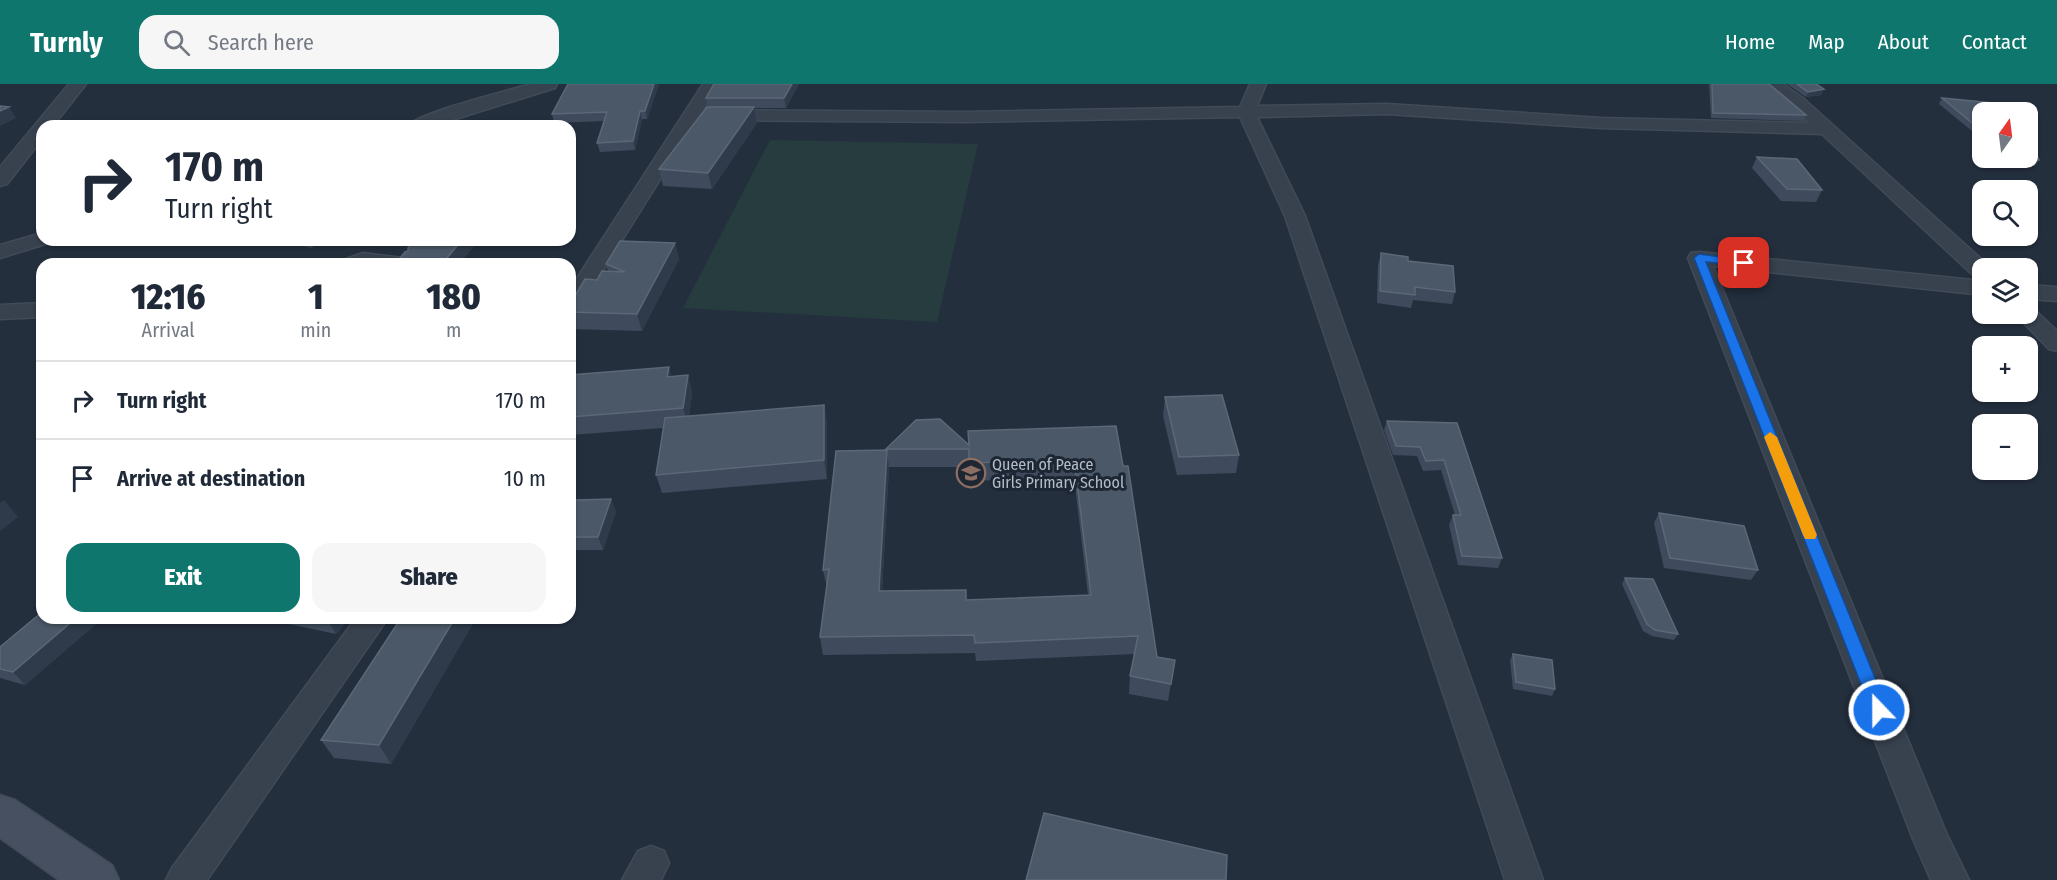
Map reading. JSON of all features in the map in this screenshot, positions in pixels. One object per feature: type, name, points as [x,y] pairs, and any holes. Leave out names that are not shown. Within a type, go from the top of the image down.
[{"type":"main road","points":[[0,814],[96,880]]},
{"type":"street","points":[[49,120],[78,84]]},
{"type":"street","points":[[432,120],[549,84]]},
{"type":"street","points":[[576,285],[711,84]]},
{"type":"street","points":[[1258,84],[1246,112],[1295,216],[1524,880]]},
{"type":"street","points":[[1772,84],[1798,103],[1972,263]]},
{"type":"street","points":[[691,115],[966,117],[1387,108],[1601,123],[1826,129]]},
{"type":"street","points":[[0,180],[36,136]]},
{"type":"street","points":[[0,252],[36,241]]},
{"type":"street","points":[[1950,880],[1931,839],[1699,258],[1972,287]]},
{"type":"street","points":[[2038,293],[2057,294]]},
{"type":"street","points":[[0,312],[36,310]]},
{"type":"street","points":[[2036,324],[2057,344]]},
{"type":"street","points":[[185,880],[369,624]]},
{"type":"green space","points":[[770,140],[978,144],[937,322],[683,308]]},
{"type":"building","points":[[568,84],[654,84],[645,111],[640,111],[633,141],[597,143],[607,112],[552,114]]},
{"type":"building","points":[[714,84],[792,84],[784,98],[706,98]]},
{"type":"building","points":[[1712,84],[1769,84],[1806,115],[1713,113]]},
{"type":"building","points":[[1797,84],[1816,84],[1824,89],[1808,92]]},
{"type":"building","points":[[1942,98],[1983,102],[1972,102],[1972,123]]},
{"type":"building","points":[[707,107],[754,107],[708,173],[659,169]]},
{"type":"building","points":[[1757,157],[1797,159],[1822,190],[1787,189]]},
{"type":"building","points":[[620,241],[675,243],[637,314],[576,312],[576,294],[585,279],[597,280],[602,271],[625,272],[606,264]]},
{"type":"building","points":[[410,246],[457,246],[447,258],[400,258],[408,251]]},
{"type":"building","points":[[1381,253],[1408,257],[1408,261],[1453,266],[1455,292],[1415,287],[1415,295],[1380,291]]},
{"type":"building","points":[[669,367],[667,377],[688,375],[683,408],[576,417],[576,375]]},
{"type":"building","points":[[1222,395],[1239,455],[1179,457],[1165,397]]},
{"type":"building","points":[[824,405],[824,460],[656,475],[665,418]]},
{"type":"building","points":[[940,419],[969,445],[968,431],[1116,426],[1123,466],[1128,466],[1157,657],[1175,660],[1171,684],[1130,676],[1138,636],[975,643],[974,635],[820,637],[829,569],[823,570],[836,451],[887,450],[879,591],[966,590],[966,600],[1091,595],[1074,459],[969,463],[969,449],[886,449],[916,420]]},
{"type":"building","points":[[1387,421],[1457,423],[1502,558],[1462,556],[1453,515],[1461,515],[1444,460],[1426,461],[1420,447],[1396,446]]},
{"type":"building","points":[[611,499],[598,537],[576,537],[576,500]]},
{"type":"building","points":[[1659,513],[1744,526],[1758,570],[1670,558]]},
{"type":"building","points":[[1625,578],[1653,579],[1678,634],[1655,630],[1647,624]]},
{"type":"building","points":[[36,617],[36,624],[69,624],[13,672],[0,669],[0,647]]},
{"type":"building","points":[[397,624],[451,624],[379,745],[321,740]]},
{"type":"building","points":[[1513,654],[1552,660],[1555,689],[1516,682]]},
{"type":"building","points":[[1044,813],[1227,855],[1226,880],[1026,880]]},
{"type":"slow traffic","points":[[1770,437],[1810,535]]},
{"type":"place","name":"Queen of Peace Girls Primary School","points":[[971,473]]},
{"type":"route","points":[[1744,263],[1699,258],[1879,710]]}]
